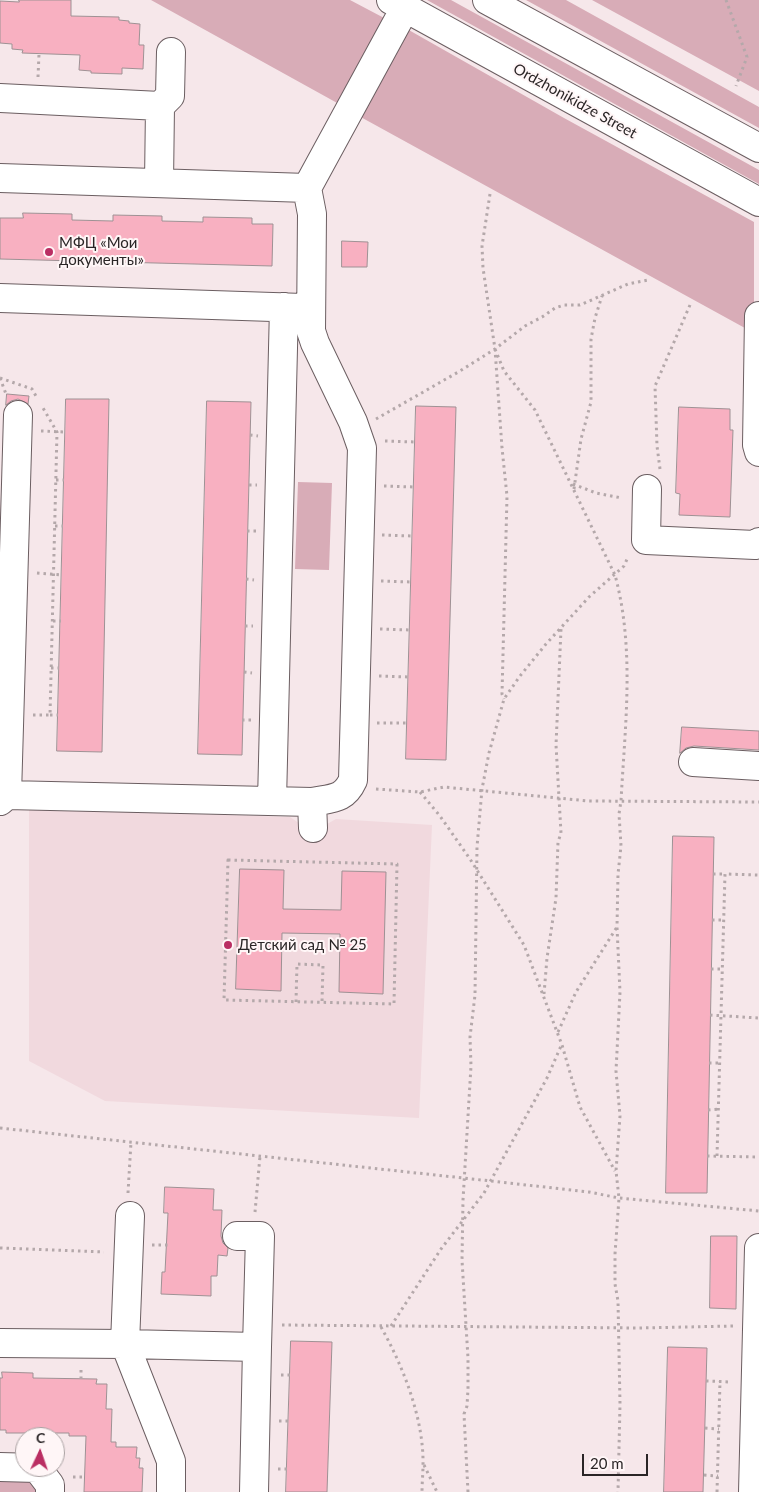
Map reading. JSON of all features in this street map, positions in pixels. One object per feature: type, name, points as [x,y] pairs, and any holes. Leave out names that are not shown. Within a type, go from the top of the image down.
[{"type":"street","points":[[495,2],[759,148]]},
{"type":"street","points":[[18,415],[10,714],[4,798],[312,802],[345,794],[353,780],[362,448],[311,331],[320,308],[312,214],[307,188],[398,4]]},
{"type":"street","name":"Ordzhonikidze Street","points":[[398,4],[759,202]]},
{"type":"street","points":[[159,183],[160,106],[170,96],[171,52]]},
{"type":"street","points":[[0,98],[160,106]]},
{"type":"street","points":[[0,178],[307,188]]},
{"type":"street","points":[[0,298],[320,308]]},
{"type":"street","points":[[272,801],[284,307]]},
{"type":"street","points":[[759,316],[757,445],[759,452]]},
{"type":"street","points":[[646,495],[646,540],[755,545],[759,542]]},
{"type":"street","points":[[693,762],[759,766]]},
{"type":"street","points":[[312,802],[314,828]]},
{"type":"street","points":[[130,1216],[124,1344],[171,1461],[171,1492]]},
{"type":"street","points":[[249,1236],[257,1336],[254,1492]]},
{"type":"street","points":[[753,1492],[759,1248]]},
{"type":"street","points":[[0,1343],[124,1344],[257,1336]]},
{"type":"street","points":[[0,1467],[37,1468],[50,1486],[50,1492]]},
{"type":"path","points":[[726,0],[747,57],[736,86]]},
{"type":"path","points":[[38,54],[38,78]]},
{"type":"path","points":[[490,194],[482,246],[483,268],[495,349],[507,496],[502,694],[504,700]]},
{"type":"path","points":[[356,431],[460,371],[495,349],[525,326],[555,308],[564,305],[580,304],[628,284],[648,280]]},
{"type":"path","points":[[574,490],[581,439],[591,402],[590,338],[603,296]]},
{"type":"path","points":[[570,483],[596,493],[646,495],[661,478],[657,446],[655,386],[690,305]]},
{"type":"path","points":[[495,349],[504,371],[535,410],[615,574],[624,617],[628,657],[619,814],[621,846],[618,874],[617,927],[620,992],[616,1071],[620,1116],[616,1171],[619,1198],[615,1261],[619,1328],[620,1404],[618,1492]]},
{"type":"path","points":[[50,716],[57,432]]},
{"type":"path","points":[[56,480],[64,480]]},
{"type":"path","points":[[55,526],[63,526]]},
{"type":"path","points":[[468,1492],[464,1414],[467,1406],[468,1388],[467,1327],[462,1260],[462,1221],[471,1066],[470,1037],[475,996],[478,825],[482,789],[489,753],[504,700],[525,669],[561,628],[589,597],[624,566],[633,546],[646,540]]},
{"type":"path","points":[[53,621],[61,621]]},
{"type":"path","points":[[544,996],[547,958],[556,898],[558,842],[561,833],[556,745],[561,628]]},
{"type":"path","points":[[51,668],[59,668]]},
{"type":"path","points":[[10,714],[58,716]]},
{"type":"path","points":[[349,788],[420,792],[444,787],[482,789],[589,801],[759,802]]},
{"type":"path","points":[[420,792],[440,816],[477,869],[524,945],[562,1045],[580,1107],[616,1171]]},
{"type":"path","points":[[228,860],[397,864],[394,1004],[296,1002],[224,1000],[228,860]]},
{"type":"path","points":[[713,874],[759,874]]},
{"type":"path","points":[[717,1156],[725,874]]},
{"type":"path","points":[[712,920],[723,920]]},
{"type":"path","points":[[557,1033],[576,992],[617,927]]},
{"type":"path","points":[[296,1002],[297,964],[323,965],[322,1002]]},
{"type":"path","points":[[711,969],[722,970]]},
{"type":"path","points":[[710,1015],[759,1018]]},
{"type":"path","points":[[390,1326],[441,1249],[484,1193],[562,1045]]},
{"type":"path","points":[[709,1063],[720,1063]]},
{"type":"path","points":[[708,1110],[719,1109]]},
{"type":"path","points":[[0,1128],[589,1192],[619,1198],[759,1211]]},
{"type":"path","points":[[130,1216],[128,1206],[131,1142]]},
{"type":"path","points":[[249,1236],[254,1215],[260,1156]]},
{"type":"path","points":[[707,1156],[759,1157]]},
{"type":"path","points":[[0,1248],[128,1253]]},
{"type":"path","points":[[257,1336],[381,1326],[619,1328],[758,1326]]},
{"type":"path","points":[[381,1326],[393,1348],[413,1403],[421,1438],[424,1464],[422,1492]]},
{"type":"path","points":[[717,1492],[720,1381]]},
{"type":"path","points":[[705,1428],[719,1429]]},
{"type":"path","points":[[424,1464],[437,1492]]},
{"type":"path","points":[[704,1475],[718,1476]]},
{"type":"shaded area","points":[[151,0],[350,0],[386,19],[339,104]]},
{"type":"shaded area","points":[[427,0],[451,0],[759,170],[759,184]]},
{"type":"shaded area","points":[[526,0],[566,0],[759,107],[759,128]]},
{"type":"shaded area","points":[[592,0],[759,0],[759,91]]},
{"type":"shaded area","points":[[407,29],[754,222],[754,333],[357,115]]},
{"type":"shaded area","points":[[298,482],[332,483],[329,570],[295,569]]},
{"type":"shaded area","name":"Детский сад № 25","points":[[29,809],[290,817],[306,828],[320,828],[336,819],[432,825],[419,1118],[105,1101],[29,1061]]},
{"type":"shaded area","points":[[0,1474],[29,1477],[41,1492],[0,1492]]},
{"type":"building","points":[[19,0],[71,0],[71,16],[119,17],[119,20],[140,24],[139,45],[144,45],[143,69],[122,68],[122,74],[91,73],[91,71],[79,70],[80,55],[22,53],[23,50],[12,49],[12,44],[0,43],[0,1],[19,2]]},
{"type":"building","points":[[23,213],[72,214],[72,220],[113,221],[113,215],[162,216],[162,221],[203,222],[203,217],[252,218],[252,224],[273,224],[272,266],[0,259],[0,218],[23,218]]},
{"type":"building","points":[[342,241],[368,242],[367,267],[342,267]]},
{"type":"building","points":[[7,394],[29,396],[28,404],[18,399],[6,405]]},
{"type":"building","points":[[66,399],[109,399],[102,752],[57,751]]},
{"type":"building","points":[[207,401],[251,402],[242,755],[198,754]]},
{"type":"building","points":[[416,406],[456,407],[446,760],[406,759]]},
{"type":"building","points":[[679,407],[730,409],[730,430],[733,430],[730,517],[679,515],[680,494],[676,493]]},
{"type":"building","points":[[682,727],[759,731],[759,750],[694,746],[686,748],[680,753]]},
{"type":"building","points":[[673,836],[714,837],[707,1193],[666,1193]]},
{"type":"building","points":[[240,869],[284,870],[283,909],[341,910],[342,871],[386,872],[383,994],[339,992],[340,934],[282,933],[281,991],[236,989]]},
{"type":"building","points":[[165,1187],[214,1189],[213,1210],[222,1210],[221,1236],[223,1243],[228,1248],[227,1256],[218,1255],[217,1276],[211,1276],[211,1296],[161,1294],[162,1272],[165,1272],[168,1213],[164,1213]]},
{"type":"building","points":[[711,1236],[737,1236],[736,1309],[710,1308]]},
{"type":"building","points":[[291,1341],[332,1342],[327,1492],[286,1492]]},
{"type":"building","points":[[668,1347],[707,1348],[703,1492],[664,1492]]},
{"type":"building","points":[[2,1372],[33,1373],[33,1378],[97,1379],[96,1384],[107,1384],[106,1409],[112,1409],[111,1442],[116,1442],[116,1447],[137,1447],[136,1458],[140,1458],[139,1468],[143,1468],[142,1492],[84,1492],[86,1436],[69,1436],[69,1433],[65,1433],[65,1427],[15,1427],[15,1433],[6,1433],[6,1430],[0,1430],[0,1378],[2,1378]]},
{"type":"place","name":"МФЦ «Мои документы»","points":[[49,252]]},
{"type":"place","name":"Детский сад № 25","points":[[228,945]]}]
